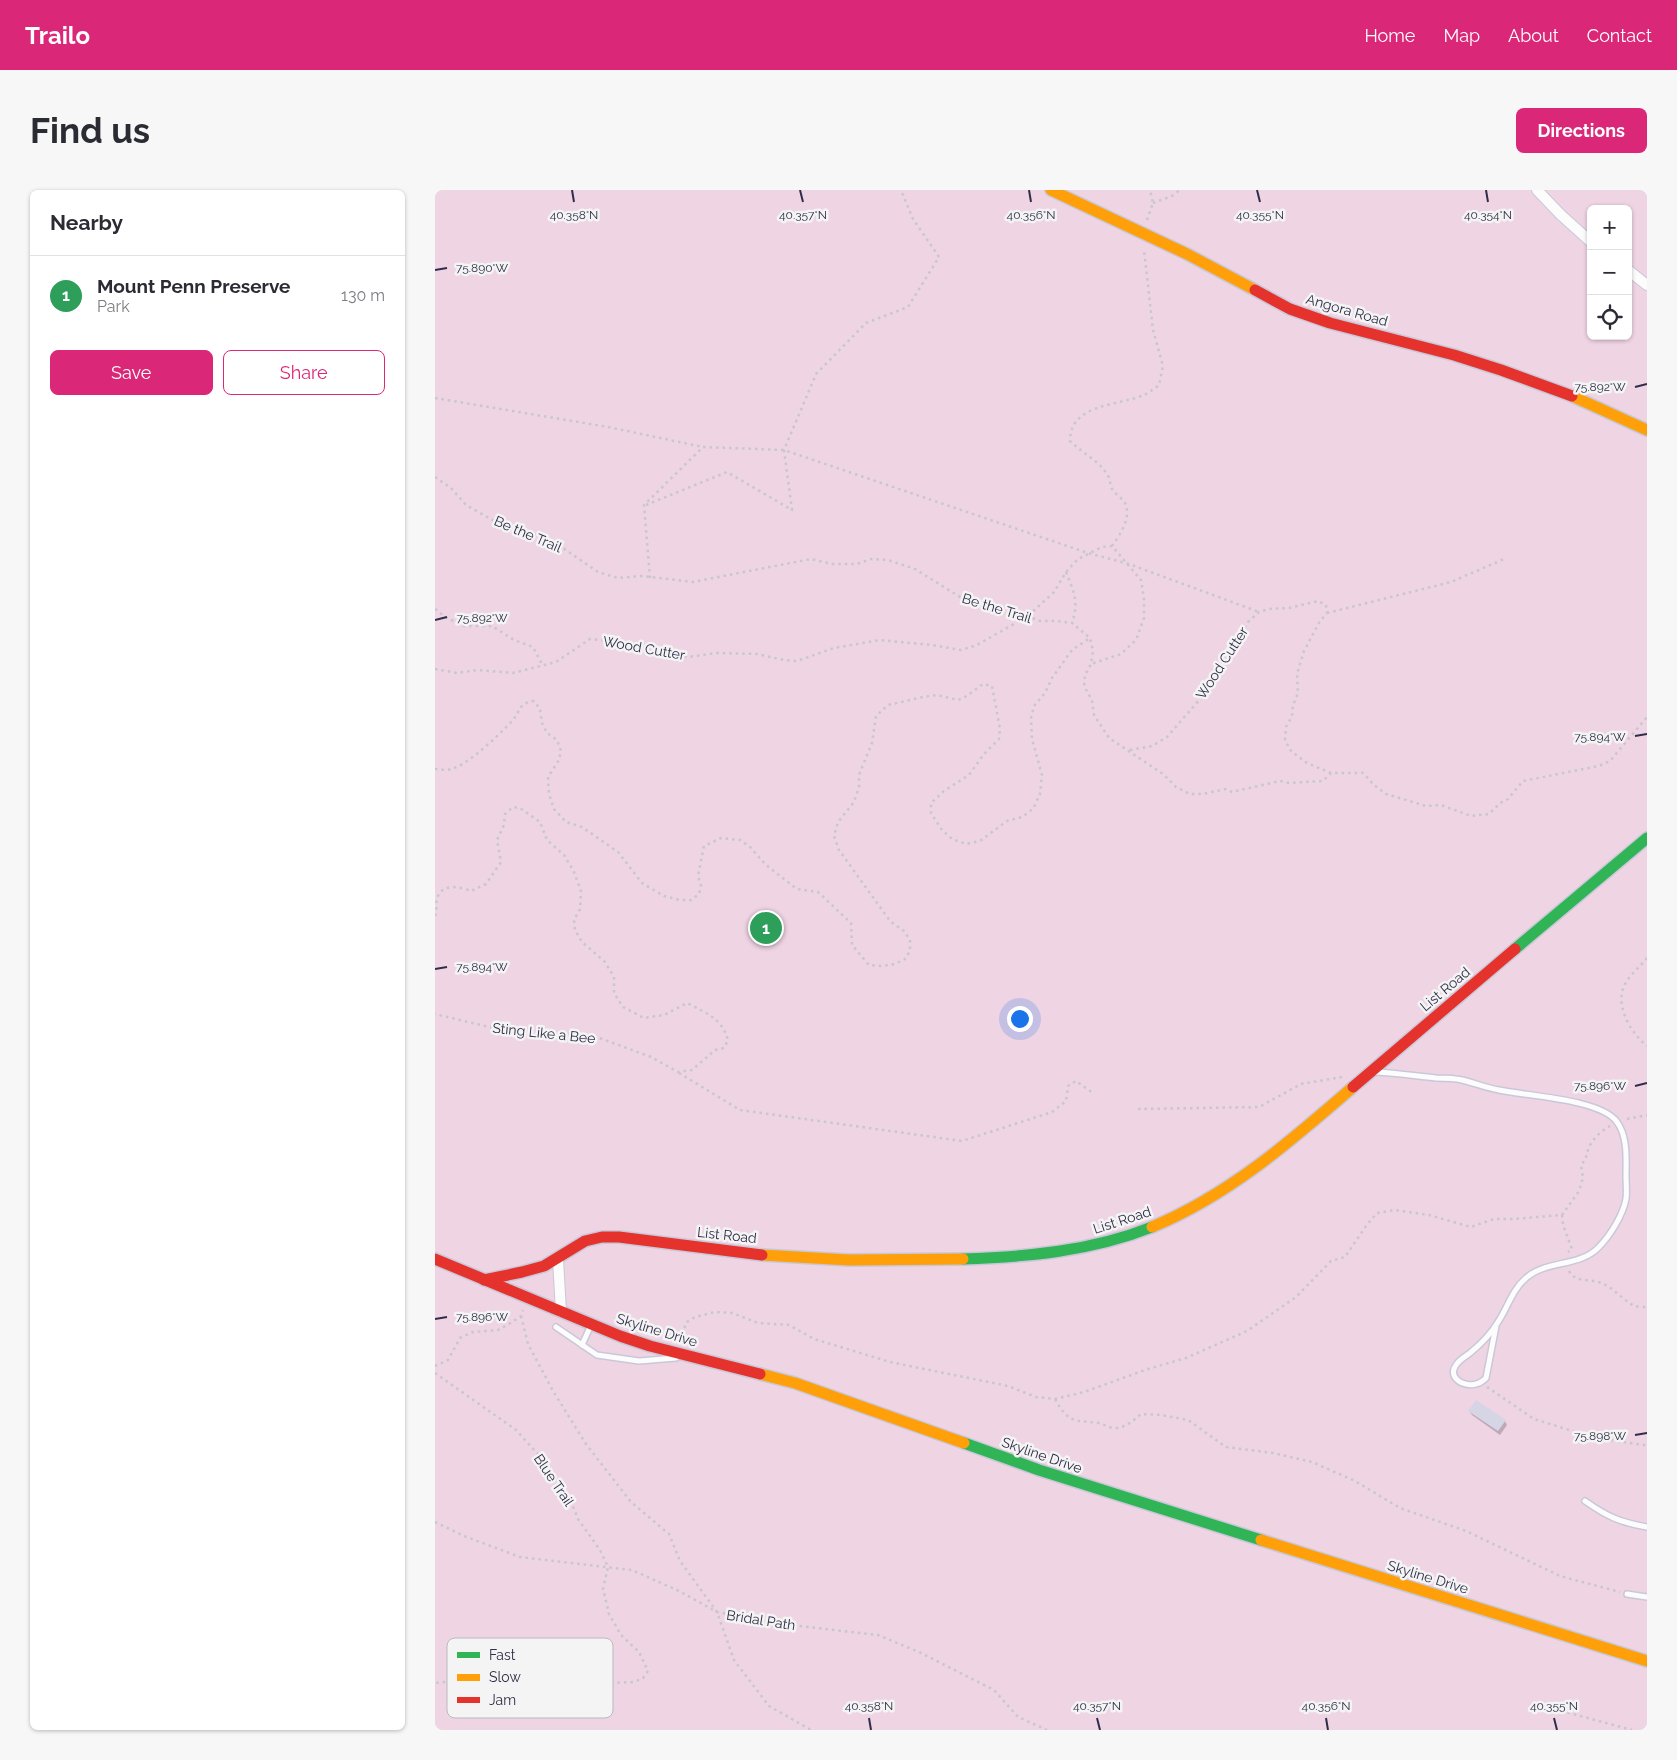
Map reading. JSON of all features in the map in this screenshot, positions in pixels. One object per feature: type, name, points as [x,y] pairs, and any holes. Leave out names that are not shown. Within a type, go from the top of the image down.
[{"type":"street","name":"Angora Road","points":[[1051,190],[1214,267],[1271,300],[1307,315],[1330,323],[1454,355],[1501,370],[1587,402],[1647,430]]},
{"type":"street","points":[[1537,190],[1587,238]]},
{"type":"street","points":[[1632,273],[1647,285]]},
{"type":"street","name":"List Road","points":[[484,1280],[546,1266],[577,1244],[590,1238],[623,1237],[813,1259],[853,1261],[992,1258],[1051,1253],[1083,1248],[1142,1231],[1214,1197],[1243,1178],[1647,838]]},
{"type":"street","name":"Skyline Drive","points":[[435,1259],[627,1338],[795,1383],[1039,1470],[1647,1661]]},
{"type":"street","points":[[558,1259],[561,1312]]},
{"type":"lane","points":[[1371,1072],[1460,1079],[1498,1090],[1541,1096],[1593,1107],[1611,1116],[1618,1122],[1626,1145],[1627,1197],[1623,1210],[1612,1230],[1598,1248],[1582,1258],[1543,1268],[1527,1277],[1512,1294],[1496,1326],[1483,1342],[1456,1365],[1455,1376],[1461,1383],[1467,1385],[1481,1383],[1486,1378],[1496,1326]]},
{"type":"lane","points":[[581,1345],[591,1324]]},
{"type":"lane","points":[[556,1327],[597,1355],[639,1361],[694,1357]]},
{"type":"lane","points":[[1585,1500],[1607,1516],[1625,1523],[1647,1527]]},
{"type":"lane","points":[[1627,1594],[1647,1597]]},
{"type":"path","points":[[644,505],[727,472],[792,510],[784,450],[815,374],[866,323],[908,307],[939,257],[913,219],[901,190]]},
{"type":"path","points":[[1091,664],[1121,654],[1136,640],[1144,618],[1144,599],[1141,580],[1113,546],[1122,533],[1127,515],[1125,504],[1113,489],[1108,475],[1097,461],[1079,450],[1070,441],[1070,431],[1079,418],[1098,407],[1145,394],[1159,385],[1163,366],[1153,330],[1143,233],[1153,203],[1151,190]]},
{"type":"path","points":[[1153,203],[1171,196],[1180,190]]},
{"type":"path","points":[[435,398],[608,427],[703,447],[784,450],[1088,553],[1129,564],[1259,612],[1269,609],[1289,608],[1318,601],[1326,606],[1327,613]]},
{"type":"path","points":[[644,505],[703,447]]},
{"type":"path","name":"Be the Trail","points":[[435,477],[451,488],[466,505],[496,522],[529,532],[560,546],[598,572],[619,578],[650,578],[693,582],[811,560],[832,564],[857,564],[871,559],[888,560],[915,569],[959,597],[1040,621],[1072,622]]},
{"type":"path","points":[[644,505],[650,578]]},
{"type":"path","name":"Wood Cutter","points":[[435,669],[457,673],[477,670],[513,673],[556,662],[590,639],[635,644],[688,657],[716,653],[757,654],[797,661],[834,648],[880,640],[961,650],[977,645],[1028,616],[1054,592],[1066,572],[1078,559],[1102,547],[1113,546]]},
{"type":"path","points":[[1503,559],[1451,582],[1327,613],[1320,621],[1304,651],[1297,674],[1298,693],[1293,705],[1292,716],[1286,727],[1285,740],[1291,751],[1307,763],[1331,773],[1363,773],[1386,794],[1426,806],[1441,805],[1471,816],[1489,814],[1500,802],[1508,799],[1523,781],[1599,766],[1610,760],[1647,717]]},
{"type":"path","points":[[1066,572],[1076,598],[1076,610],[1072,622],[1090,638],[1093,650],[1091,664],[1085,675],[1084,686],[1091,700],[1094,715],[1109,738],[1163,774],[1177,787],[1190,794],[1202,794],[1225,789],[1232,792],[1280,781],[1289,783],[1323,781],[1331,773]]},
{"type":"path","points":[[435,610],[463,626],[492,626],[513,640],[533,647],[543,666]]},
{"type":"path","name":"Wood Cutter","points":[[1129,750],[1153,746],[1167,738],[1207,691],[1219,672],[1222,657],[1242,633],[1248,622],[1259,612]]},
{"type":"path","points":[[435,769],[448,770],[459,766],[501,734],[517,715],[520,706],[526,702],[534,701],[540,709],[542,723],[547,733],[557,740],[561,750],[559,760],[547,777],[549,794],[554,809],[566,822],[582,828],[618,852],[642,883],[664,896],[680,900],[691,900],[699,894],[701,886],[698,876],[704,846],[721,838],[740,840],[750,847],[765,865],[797,889],[818,892],[840,912],[851,924],[852,945],[869,965],[895,964],[905,959],[910,951],[910,940],[904,931],[890,921],[839,850],[834,836],[838,822],[854,802],[859,788],[859,775],[872,743],[876,716],[888,705],[937,695],[958,700],[983,684],[992,686],[1000,729],[999,739],[984,754],[969,775],[944,790],[931,803],[931,813],[942,830],[952,840],[966,844],[980,840],[1007,821],[1022,817],[1033,809],[1040,794],[1041,774],[1032,739],[1031,718],[1034,706],[1045,693],[1052,678],[1072,650],[1090,638]]},
{"type":"path","points":[[435,916],[437,913],[438,896],[444,889],[459,887],[471,891],[486,884],[501,862],[497,840],[504,825],[505,814],[513,807],[520,808],[539,822],[547,840],[564,855],[574,872],[581,891],[580,908],[574,920],[575,930],[582,942],[605,962],[614,977],[614,993],[623,1007],[644,1018],[664,1015],[687,1003],[717,1020],[725,1029],[728,1040],[724,1048],[715,1050],[692,1070],[678,1072]]},
{"type":"path","points":[[1647,958],[1624,986],[1622,998],[1626,1019],[1640,1040],[1647,1046]]},
{"type":"path","name":"Sting Like a Bee","points":[[435,1014],[489,1027],[594,1036],[651,1057],[740,1110],[962,1141],[1053,1112],[1066,1101],[1069,1086],[1076,1081],[1093,1093]]},
{"type":"path","points":[[1138,1109],[1259,1108],[1301,1084],[1344,1076]]},
{"type":"path","points":[[1647,1115],[1618,1122],[1600,1132],[1588,1149],[1587,1158],[1581,1165],[1583,1178],[1579,1191],[1562,1214],[1563,1225],[1572,1248],[1565,1256],[1565,1263],[1571,1274],[1584,1281],[1599,1282],[1617,1292],[1633,1306],[1647,1307]]},
{"type":"path","points":[[674,1352],[687,1322],[695,1317],[715,1312],[732,1313],[758,1323],[789,1325],[815,1339],[890,1362],[1008,1386],[1036,1397],[1055,1399],[1084,1392],[1148,1369],[1186,1358],[1247,1331],[1296,1297],[1331,1261],[1345,1257],[1365,1226],[1377,1213],[1395,1210],[1471,1226],[1494,1219],[1562,1214]]},
{"type":"path","points":[[529,1297],[521,1316],[528,1344],[553,1391],[586,1444],[631,1502],[669,1534],[680,1561],[717,1612],[734,1660],[769,1706],[811,1730]]},
{"type":"path","points":[[435,1366],[448,1360],[460,1338],[473,1332],[498,1330],[521,1316]]},
{"type":"path","name":"Blue Trail","points":[[435,1372],[516,1430],[547,1463],[570,1499],[578,1519],[600,1550],[609,1567]]},
{"type":"path","points":[[1481,1383],[1534,1419],[1595,1438],[1647,1447]]},
{"type":"path","points":[[1055,1399],[1064,1415],[1079,1422],[1101,1424],[1113,1428],[1127,1425],[1141,1414],[1161,1415],[1188,1420],[1226,1448],[1273,1453],[1312,1462],[1355,1481],[1400,1508],[1466,1531],[1559,1576],[1627,1594]]},
{"type":"path","name":"Bridal Path","points":[[435,1522],[464,1536],[520,1557],[631,1570],[679,1591],[717,1612],[782,1624],[878,1635],[919,1652],[993,1690],[1018,1717],[1047,1730]]},
{"type":"path","points":[[609,1567],[603,1589],[609,1614],[621,1635],[639,1652],[647,1671],[643,1678],[635,1682],[613,1683]]},
{"type":"path","points":[[1555,1708],[1632,1730]]},
{"type":"shaded area","points":[[435,190],[1647,190],[1647,1730],[435,1730]]},
{"type":"building","points":[[1476,1400],[1506,1420],[1498,1431],[1468,1411]]},
{"type":"traffic: fast","points":[[1515,949],[1647,838]]},
{"type":"traffic: fast","points":[[963,1259],[1011,1257],[1059,1251],[1106,1242],[1152,1227]]},
{"type":"traffic: fast","points":[[964,1443],[1039,1470],[1261,1540]]},
{"type":"traffic: slow","points":[[1051,190],[1187,254],[1255,290]]},
{"type":"traffic: slow","points":[[1572,396],[1647,430]]},
{"type":"traffic: slow","points":[[1152,1227],[1180,1214],[1233,1183],[1282,1147],[1353,1087]]},
{"type":"traffic: slow","points":[[762,1255],[849,1260],[963,1259]]},
{"type":"traffic: slow","points":[[760,1374],[795,1383],[964,1443]]},
{"type":"traffic: slow","points":[[1261,1540],[1647,1661]]},
{"type":"traffic: jam","points":[[1255,290],[1290,309],[1330,323],[1454,355],[1572,396]]},
{"type":"traffic: jam","points":[[1353,1087],[1515,949]]},
{"type":"traffic: jam","points":[[484,1280],[544,1266],[585,1241],[602,1237],[619,1237],[762,1255]]},
{"type":"traffic: jam","points":[[435,1259],[620,1336],[650,1346],[760,1374]]},
{"type":"place","name":"Mount Penn Preserve","points":[[766,928]]}]
